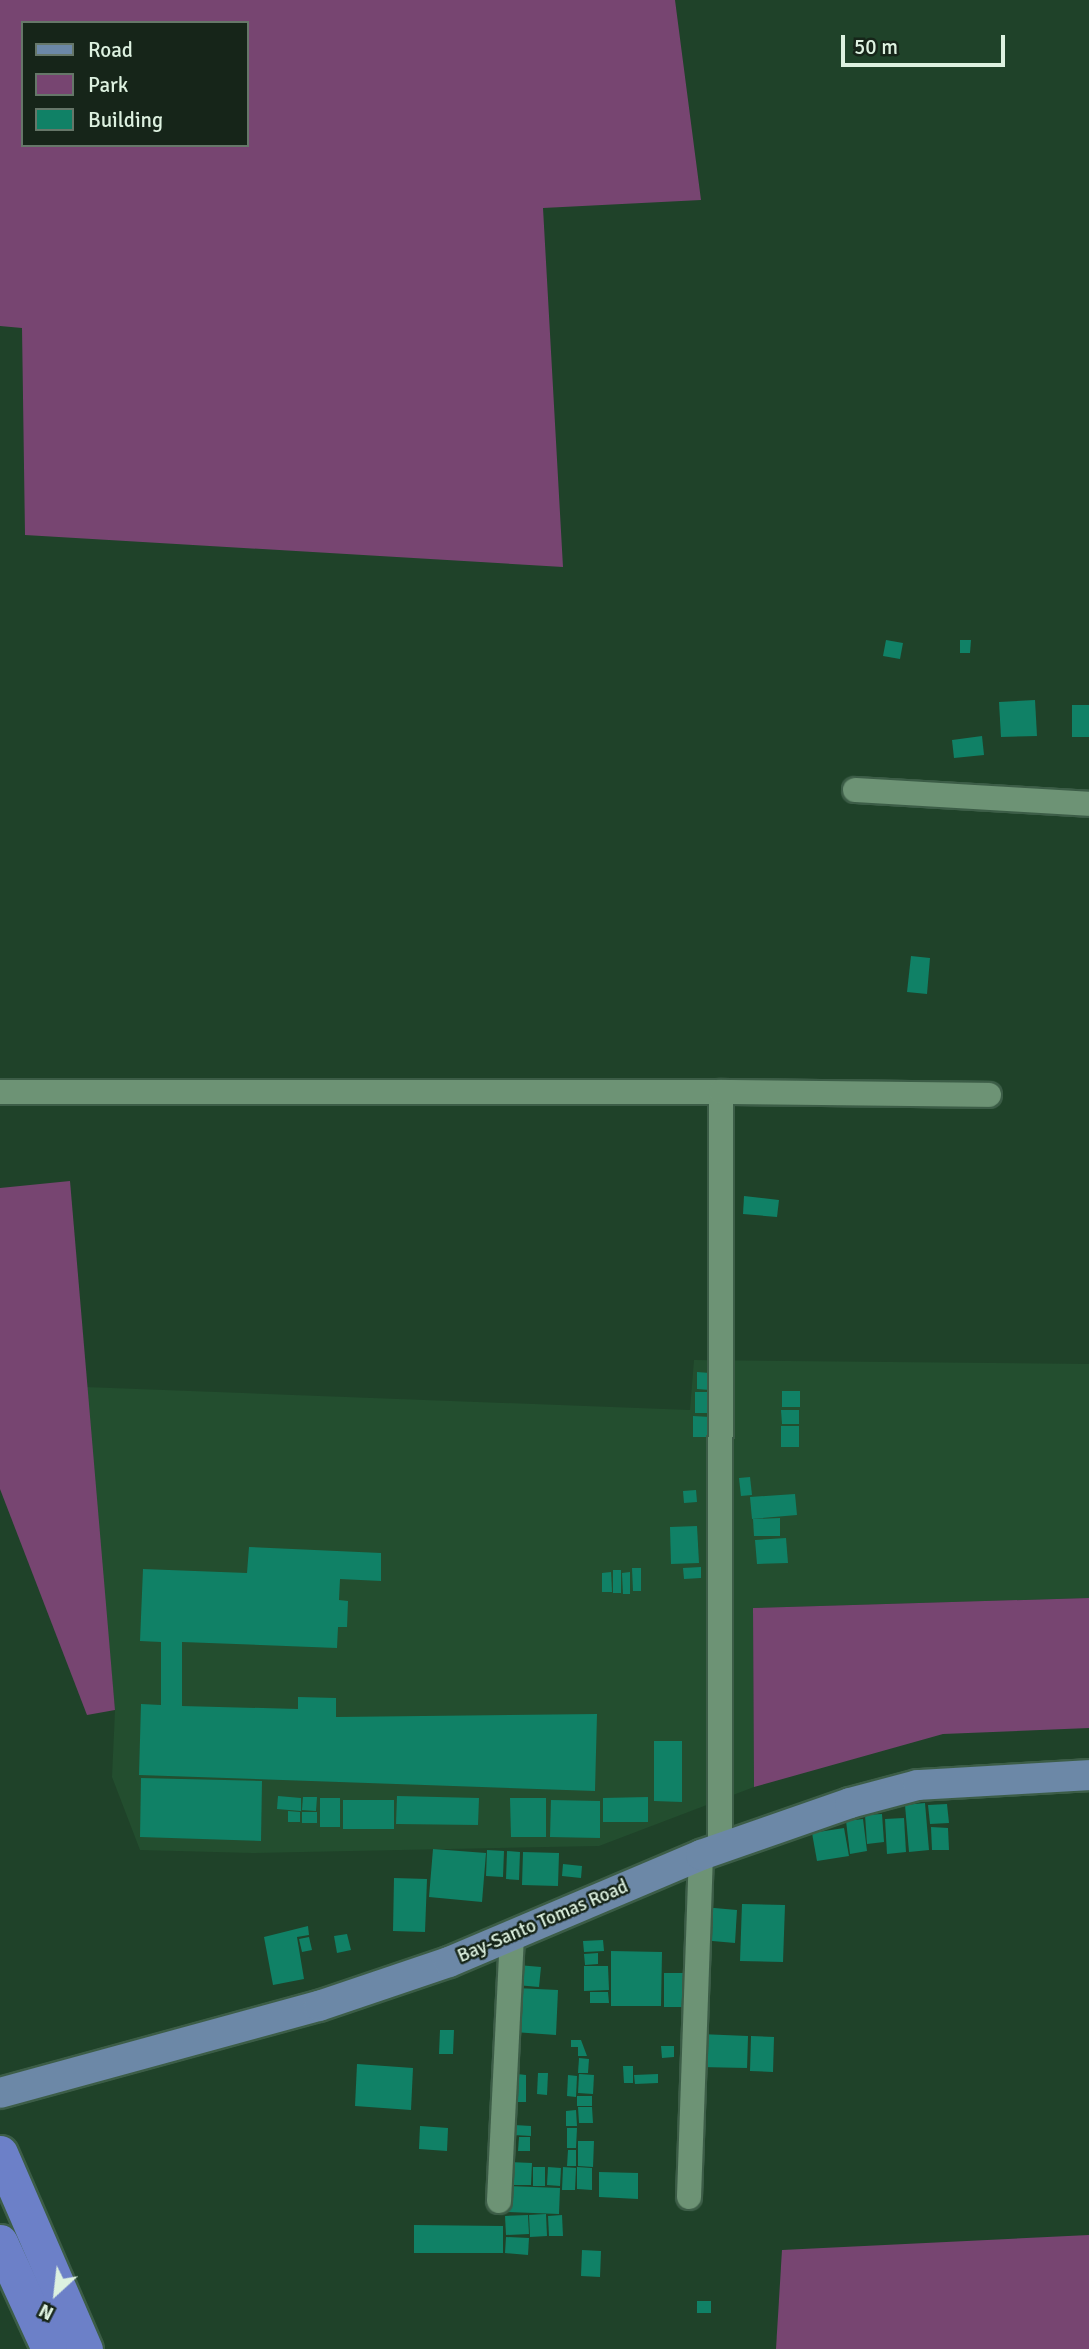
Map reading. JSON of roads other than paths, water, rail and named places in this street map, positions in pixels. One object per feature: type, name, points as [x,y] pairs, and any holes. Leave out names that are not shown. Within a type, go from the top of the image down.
[{"type":"highway","points":[[0,2152],[14,2193],[85,2349]]},
{"type":"highway","points":[[0,2242],[49,2349]]},
{"type":"main road","name":"Bay-Santo Tomas Road","points":[[0,2093],[252,2028],[512,1937],[711,1852],[918,1785],[1089,1775]]},
{"type":"street","points":[[855,790],[1089,804]]},
{"type":"street","points":[[0,1092],[721,1092],[989,1095]]},
{"type":"street","points":[[689,2197],[711,1852],[721,1092]]},
{"type":"street","points":[[499,2202],[512,1937]]}]
